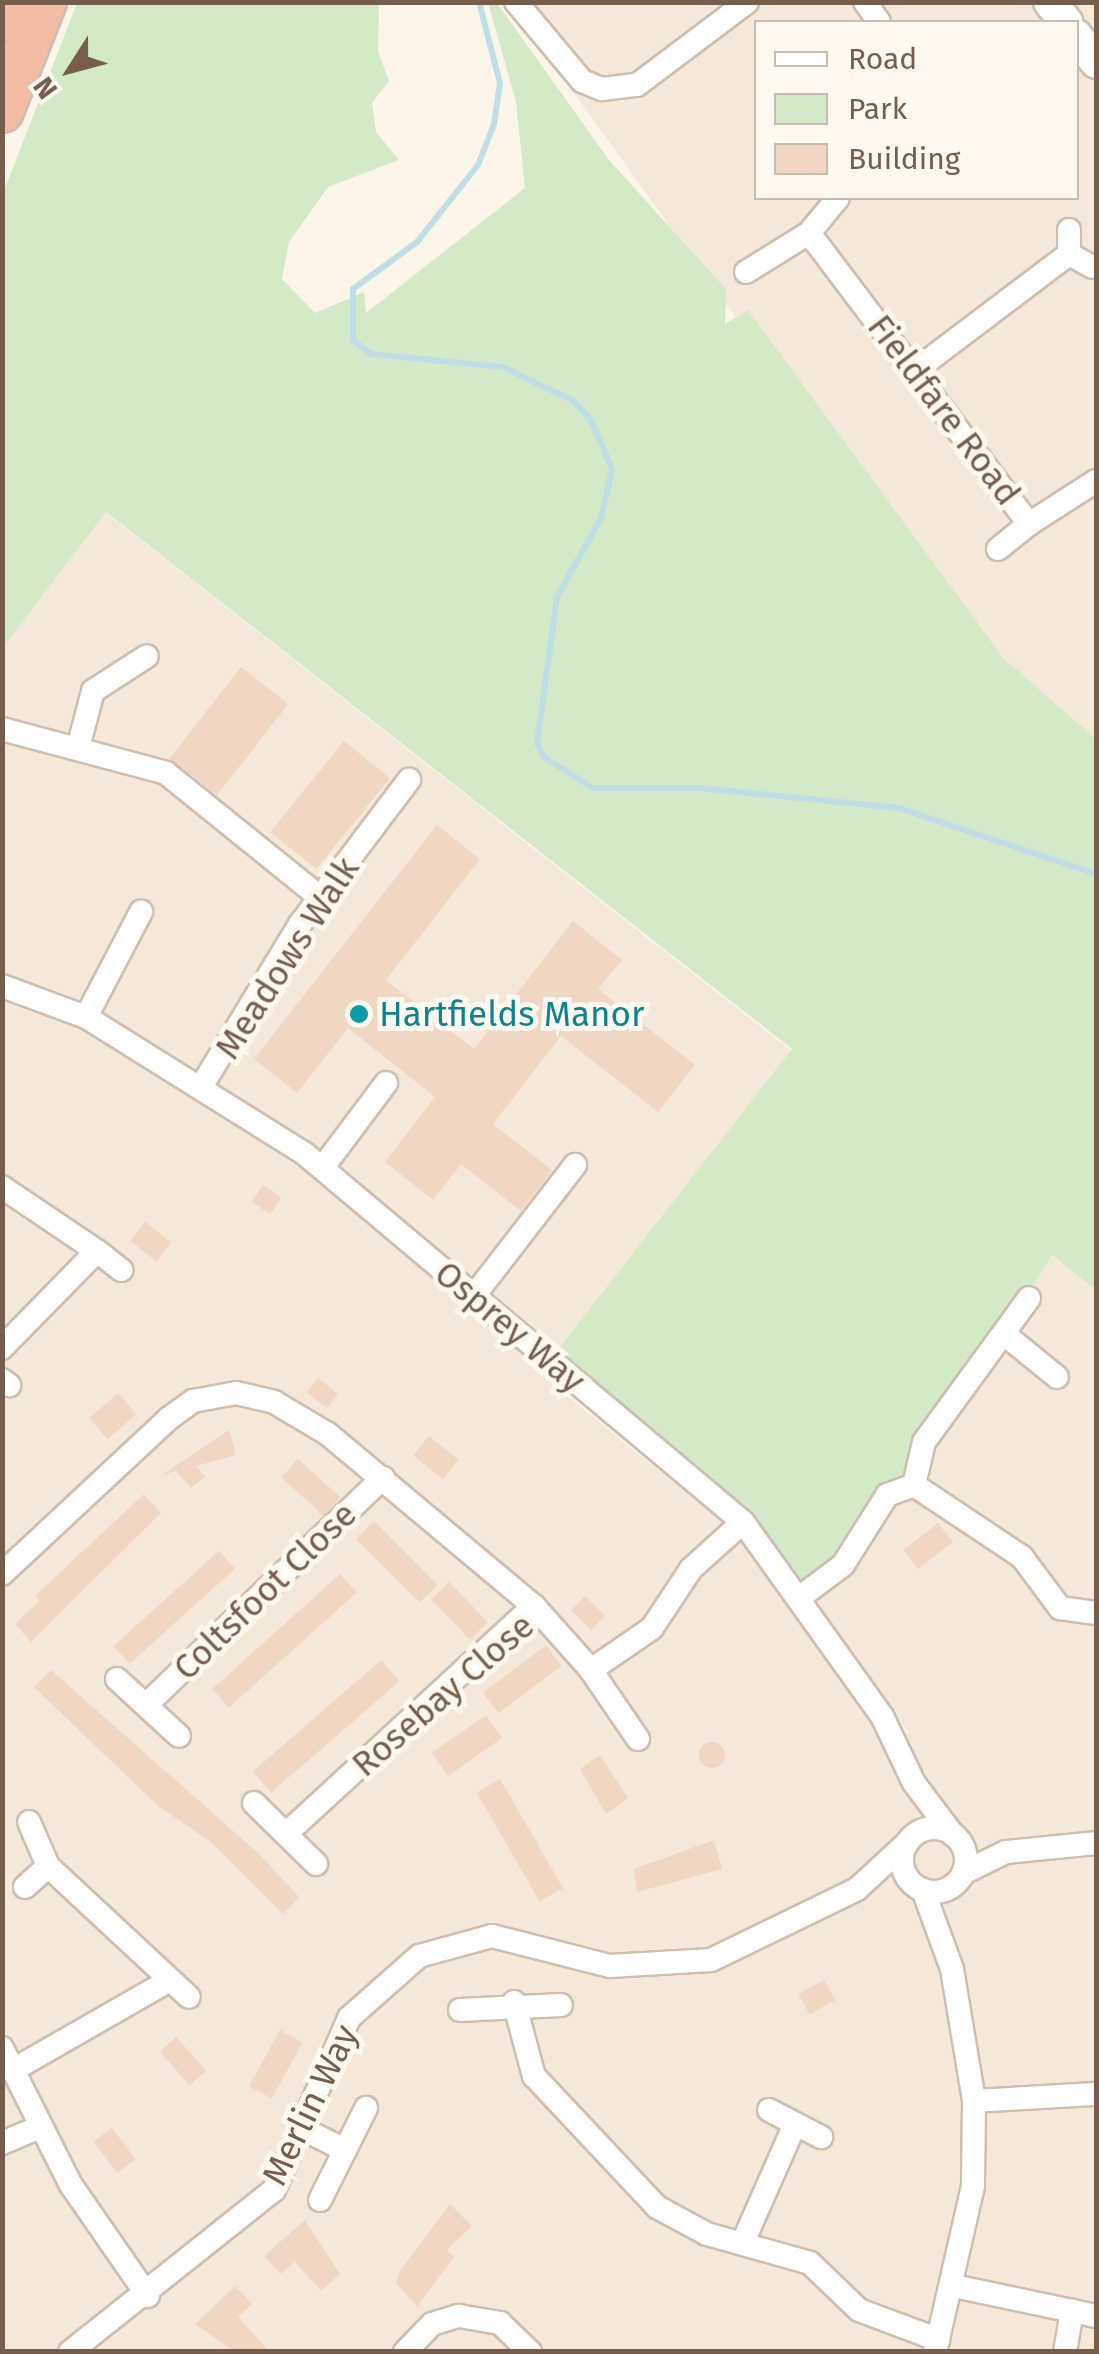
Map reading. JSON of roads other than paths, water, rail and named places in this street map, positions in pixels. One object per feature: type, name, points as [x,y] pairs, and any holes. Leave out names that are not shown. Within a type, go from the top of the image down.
[{"type":"highway","points":[[2,19],[9,2]]},
{"type":"highway","points":[[2,110],[45,2]]},
{"type":"street","points":[[516,2],[582,81],[609,89],[637,85],[747,2]]},
{"type":"street","points":[[1079,42],[1096,62]]},
{"type":"street","points":[[746,272],[809,232],[836,200]]},
{"type":"street","name":"Fieldfare Road","points":[[809,232],[917,369],[1029,524],[1096,480]]},
{"type":"street","points":[[917,369],[1069,242],[1092,267]]},
{"type":"street","points":[[998,549],[1029,524]]},
{"type":"street","points":[[78,748],[93,692],[147,656]]},
{"type":"street","points":[[2,729],[166,773],[321,898]]},
{"type":"street","name":"Meadows Walk","points":[[201,1088],[321,898],[409,780]]},
{"type":"street","points":[[86,1018],[140,912]]},
{"type":"street","name":"Osprey Way","points":[[2,986],[86,1018],[322,1167],[742,1522],[882,1716],[914,1783],[955,1837]]},
{"type":"street","points":[[322,1167],[386,1083]]},
{"type":"street","points":[[473,1298],[574,1165]]},
{"type":"street","points":[[2,1187],[122,1270]]},
{"type":"street","points":[[2,1348],[97,1251]]},
{"type":"street","points":[[914,1485],[924,1442],[1029,1298]]},
{"type":"street","points":[[1004,1334],[1057,1377]]},
{"type":"street","points":[[2,1574],[193,1401],[236,1393],[274,1402],[383,1478],[534,1606]]},
{"type":"street","name":"Coltsfoot Close","points":[[147,1704],[383,1478]]},
{"type":"street","points":[[799,1598],[843,1565],[886,1495],[914,1485]]},
{"type":"street","points":[[914,1485],[1022,1557],[1060,1608],[1096,1613]]},
{"type":"street","points":[[591,1670],[652,1628],[691,1569],[742,1522]]},
{"type":"street","name":"Rosebay Close","points":[[288,1832],[534,1606],[591,1670],[638,1739]]},
{"type":"street","points":[[117,1679],[179,1736]]},
{"type":"street","points":[[514,2002],[525,2056],[554,2103],[657,2207],[743,2242],[810,2263],[860,2310],[937,2346],[954,2286],[973,2186],[974,2101],[942,1931],[902,1867],[914,1783]]},
{"type":"street","points":[[254,1804],[288,1832],[316,1864]]},
{"type":"street","points":[[29,1822],[48,1866],[190,1998]]},
{"type":"street","points":[[908,1842],[934,1828],[1006,1852],[1096,1844]]},
{"type":"street","points":[[942,1931],[961,1877],[955,1837]]},
{"type":"street","name":"Merlin Way","points":[[70,2352],[148,2296],[274,2190],[349,2018],[419,1956],[492,1936],[610,1966],[711,1960],[858,1889],[908,1842]]},
{"type":"street","points":[[919,1889],[961,1877],[1006,1852]]},
{"type":"street","points":[[26,1887],[48,1866]]},
{"type":"street","name":"Merlin Way","points":[[858,1889],[919,1889]]},
{"type":"street","points":[[13,2070],[170,1980]]},
{"type":"street","points":[[460,2010],[514,2002],[560,2005]]},
{"type":"street","points":[[2,2048],[40,2127],[148,2296]]},
{"type":"street","points":[[974,2101],[1096,2094]]},
{"type":"street","points":[[320,2200],[366,2108]]},
{"type":"street","points":[[769,2110],[821,2138]]},
{"type":"street","points":[[743,2242],[795,2124]]},
{"type":"street","points":[[2,2142],[40,2127]]},
{"type":"street","points":[[303,2129],[346,2150]]},
{"type":"street","points":[[954,2286],[1096,2316]]},
{"type":"street","points":[[1065,2352],[1072,2312]]},
{"type":"street","points":[[404,2352],[432,2324],[459,2316],[500,2323],[530,2352]]},
{"type":"waterway","points":[[479,2],[500,83],[494,124],[478,165],[417,242],[353,289],[353,340],[371,354],[503,367],[572,400],[591,420],[612,469],[601,518],[557,597],[537,743],[544,757],[593,788],[699,788],[899,808],[1096,874]]},
{"type":"place","name":"Hartfields Manor","points":[[359,1014]]}]
